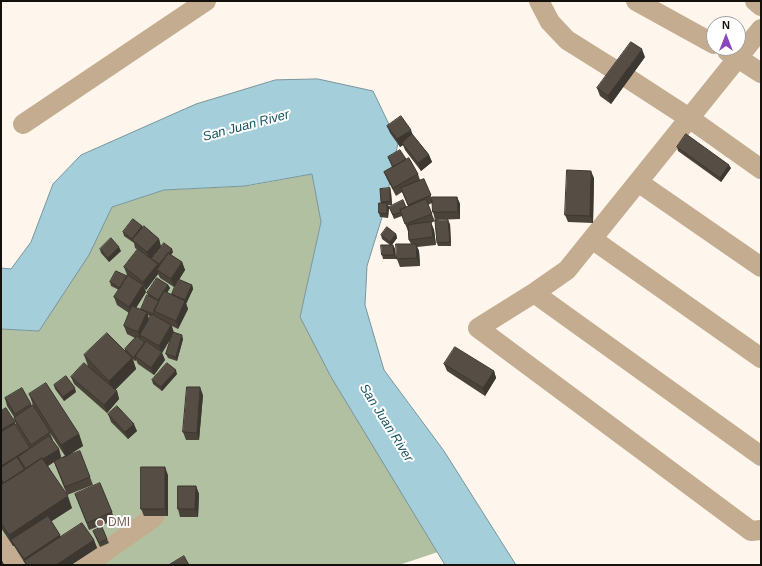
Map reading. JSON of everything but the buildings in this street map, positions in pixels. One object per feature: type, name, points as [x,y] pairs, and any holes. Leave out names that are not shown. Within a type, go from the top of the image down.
[{"type":"street","points":[[23,124],[206,1]]},
{"type":"street","points":[[539,1],[550,22],[567,40],[689,118],[761,169]]},
{"type":"street","points":[[636,1],[706,40]]},
{"type":"street","points":[[755,1],[761,6]]},
{"type":"street","points":[[746,40],[761,28]]},
{"type":"street","points":[[728,56],[689,118],[567,270],[534,294],[478,328],[751,531],[761,530]]},
{"type":"street","points":[[735,56],[761,73]]},
{"type":"street","points":[[638,182],[761,267]]},
{"type":"street","points":[[592,239],[761,358]]},
{"type":"street","points":[[534,294],[761,456]]},
{"type":"street","points":[[86,565],[154,517]]},
{"type":"street","points":[[1,545],[14,565]]},
{"type":"green space","points":[[312,174],[321,222],[300,317],[438,552],[399,565],[1,565],[1,329],[39,331],[112,207],[164,190],[248,186]]},
{"type":"water","name":"San Juan River","points":[[318,79],[373,91],[398,143],[383,214],[367,266],[365,305],[384,370],[444,451],[516,565],[445,565],[331,377],[300,317],[321,222],[312,174],[245,186],[164,190],[112,207],[89,255],[39,331],[1,329],[1,268],[11,269],[31,242],[53,184],[81,155],[196,104],[275,80]]},
{"type":"place","name":"DMI","points":[[100,523]]}]
